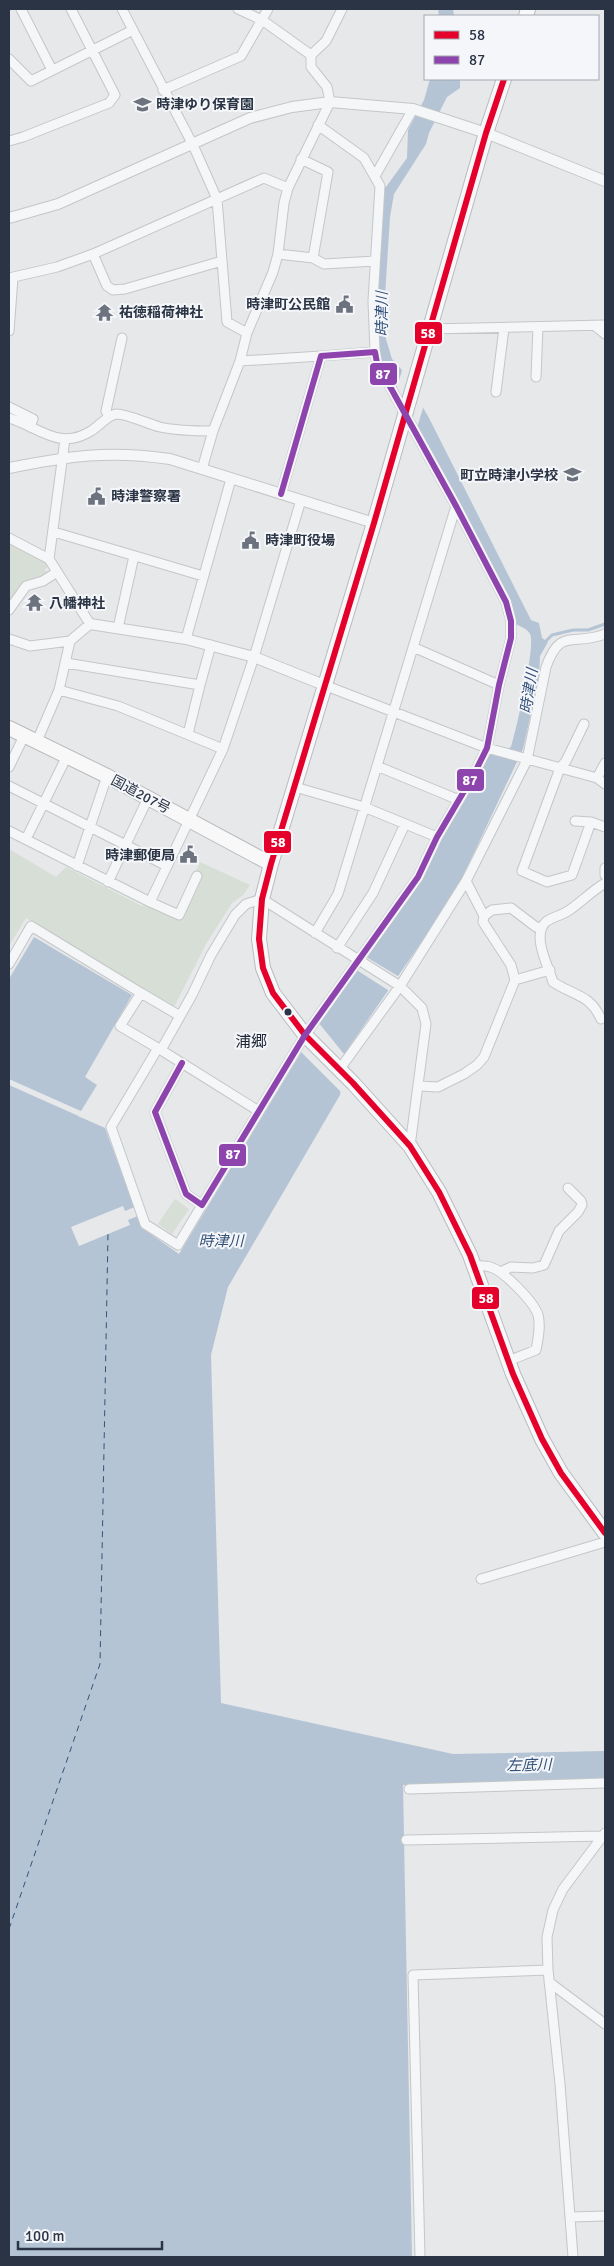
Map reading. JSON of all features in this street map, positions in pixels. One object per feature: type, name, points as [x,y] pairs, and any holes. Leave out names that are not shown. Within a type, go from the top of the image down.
[{"type":"highway","points":[[504,80],[486,133],[374,523],[271,864],[262,899],[259,948],[266,979],[278,1001],[305,1035],[353,1083],[410,1146],[439,1192],[474,1266],[508,1361],[542,1439],[561,1473],[605,1533]]},
{"type":"highway","name":"国道207号","points":[[9,728],[108,776],[271,864]]},
{"type":"street","points":[[21,9],[52,70]]},
{"type":"street","points":[[9,141],[24,137],[109,103],[114,95],[71,9]]},
{"type":"street","points":[[122,9],[193,145],[217,199],[227,322],[248,333]]},
{"type":"street","points":[[238,9],[262,20],[311,55]]},
{"type":"street","points":[[163,90],[241,56],[268,9]]},
{"type":"street","points":[[202,469],[213,431],[278,254],[284,204],[288,188],[330,102],[327,87],[311,67],[311,55],[326,41],[342,9]]},
{"type":"street","points":[[9,59],[30,81],[133,30]]},
{"type":"street","points":[[9,218],[58,204],[250,118],[292,107],[330,102],[412,109],[486,133],[605,181]]},
{"type":"street","points":[[375,176],[412,109]]},
{"type":"street","points":[[318,125],[364,158],[380,186],[373,301],[377,363],[456,506],[506,602],[511,621],[511,638],[499,685],[487,748],[437,837],[418,877],[358,961],[305,1035],[257,1110],[178,1245],[145,1224],[111,1127],[180,1016],[211,955],[235,915],[246,904],[262,899],[337,948],[358,961],[400,986],[422,1008],[426,1024],[410,1146]]},
{"type":"street","points":[[301,159],[328,172],[313,258]]},
{"type":"street","points":[[9,331],[11,278],[57,267],[93,254],[264,178],[288,188]]},
{"type":"street","points":[[93,254],[107,286],[113,290],[125,290],[222,261]]},
{"type":"street","points":[[278,254],[313,258],[324,264],[375,261]]},
{"type":"street","points":[[430,329],[605,325]]},
{"type":"street","points":[[595,326],[605,334]]},
{"type":"street","points":[[536,377],[538,327]]},
{"type":"street","points":[[496,392],[504,328]]},
{"type":"street","points":[[109,417],[106,411],[122,338]]},
{"type":"street","points":[[240,361],[375,352]]},
{"type":"street","points":[[281,494],[321,356]]},
{"type":"street","points":[[9,407],[33,419],[30,427]]},
{"type":"street","points":[[9,418],[54,437],[66,439],[82,437],[101,425],[109,417],[117,414],[161,427],[184,431],[213,431]]},
{"type":"street","points":[[49,559],[66,439]]},
{"type":"street","points":[[9,468],[63,457],[101,454],[135,454],[170,459],[374,523]]},
{"type":"street","points":[[186,639],[231,479]]},
{"type":"street","points":[[150,902],[223,749],[254,657],[301,500]]},
{"type":"street","points":[[315,933],[338,894],[392,711],[456,506]]},
{"type":"street","points":[[54,532],[203,576]]},
{"type":"street","points":[[9,538],[49,559],[90,624]]},
{"type":"street","points":[[118,628],[134,556]]},
{"type":"street","points":[[9,610],[26,586],[42,581],[57,572]]},
{"type":"street","points":[[9,639],[30,646],[70,641],[90,624],[186,639],[211,645],[254,657],[487,748],[525,760],[597,778],[605,784]]},
{"type":"street","points":[[339,1070],[400,986],[466,881],[525,760],[551,652],[557,644],[564,641],[605,634]]},
{"type":"street","points":[[9,766],[31,738],[59,690],[70,641]]},
{"type":"street","points":[[188,734],[211,645]]},
{"type":"street","points":[[412,647],[499,685]]},
{"type":"street","points":[[66,662],[200,685]]},
{"type":"street","points":[[59,690],[118,706],[223,749]]},
{"type":"street","points":[[584,724],[566,761],[560,768],[522,871],[547,882],[572,875],[591,822]]},
{"type":"street","points":[[26,839],[68,756]]},
{"type":"street","points":[[597,778],[605,762]]},
{"type":"street","points":[[377,766],[459,800]]},
{"type":"street","points":[[77,866],[108,776]]},
{"type":"street","points":[[9,786],[167,866]]},
{"type":"street","points":[[295,787],[364,807],[437,837]]},
{"type":"street","points":[[108,882],[148,798]]},
{"type":"street","points":[[575,822],[591,822],[605,827]]},
{"type":"street","points":[[337,948],[373,893],[405,824]]},
{"type":"street","points":[[9,831],[108,882],[179,915],[197,876]]},
{"type":"street","points":[[605,868],[605,875]]},
{"type":"street","points":[[419,1086],[438,1088],[478,1065],[484,1057],[515,980],[511,965],[483,922],[484,916],[466,881]]},
{"type":"street","points":[[601,1019],[596,1008],[588,1000],[553,982],[541,949],[542,928],[548,920],[560,916],[595,887],[605,883]]},
{"type":"street","points":[[484,916],[492,910],[511,908],[536,927],[542,928]]},
{"type":"street","points":[[9,964],[31,926],[180,1016]]},
{"type":"street","points":[[515,980],[550,970]]},
{"type":"street","points":[[141,993],[120,1026],[257,1110]]},
{"type":"street","points":[[182,1063],[155,1112],[186,1194],[202,1205]]},
{"type":"street","points":[[500,1272],[512,1267],[533,1268],[544,1265],[559,1231],[578,1212],[582,1205],[581,1200],[568,1188]]},
{"type":"street","points":[[474,1266],[489,1266],[500,1272],[523,1293],[536,1310],[540,1325],[536,1350],[508,1361]]},
{"type":"street","points":[[481,1579],[605,1542]]},
{"type":"street","points":[[409,1789],[605,1783]]},
{"type":"street","points":[[406,1840],[604,1834]]},
{"type":"street","points":[[573,2257],[560,2084],[548,1970],[547,1937],[554,1910],[563,1889],[604,1834]]},
{"type":"street","points":[[420,2257],[413,1975],[548,1970]]},
{"type":"street","points":[[549,1982],[605,2024]]},
{"type":"street","points":[[570,2216],[605,2216]]},
{"type":"shaded area","points":[[9,542],[50,565],[44,570],[48,572],[43,577],[21,584],[9,606]]},
{"type":"shaded area","points":[[9,849],[56,877],[66,867],[142,906],[150,904],[174,917],[200,862],[250,885],[243,895],[232,903],[206,944],[174,1007],[26,918],[9,946]]},
{"type":"shaded area","points":[[175,1199],[189,1209],[172,1234],[158,1224]]},
{"type":"water","points":[[438,9],[453,9],[454,15],[439,15]]},
{"type":"water","points":[[430,80],[460,80],[460,88],[447,97],[429,133],[426,144],[394,194],[390,217],[385,296],[386,339],[392,359],[401,369],[429,418],[531,620],[539,623],[542,638],[548,642],[540,656],[539,677],[523,749],[454,895],[347,1050],[340,1095],[228,1287],[211,1355],[221,1703],[453,1754],[605,1751],[605,1780],[403,1785],[412,2257],[9,2257],[9,979],[34,937],[132,995],[85,1077],[97,1085],[78,1116],[105,1128],[142,1228],[179,1254],[320,1021],[473,786],[487,756],[511,747],[528,670],[530,634],[514,623],[512,610],[489,560],[380,362],[377,340],[375,296],[382,186],[386,187],[407,158],[408,130],[424,100]]},
{"type":"pier","points":[[403,368],[424,405],[416,431],[395,392]]},
{"type":"pier","points":[[363,955],[401,978],[391,992],[355,969]]},
{"type":"pier","points":[[318,1022],[348,1059],[343,1094],[300,1051]]},
{"type":"pier","points":[[9,1079],[83,1112],[81,1115],[84,1116],[83,1118],[9,1085]]},
{"type":"pier","points":[[123,1206],[125,1211],[137,1206],[140,1215],[128,1220],[130,1225],[79,1246],[71,1227]]},
{"type":"waterway","points":[[544,643],[552,635],[573,630],[588,630],[605,624]]},
{"type":"ferry route","points":[[9,1929],[100,1664],[108,1234]]},
{"type":"transit line","name":"58","points":[[504,80],[486,133],[374,523],[271,864],[262,899],[259,939],[263,968],[273,993],[305,1035],[353,1083],[410,1146],[439,1192],[470,1255],[513,1374],[542,1439],[561,1473],[605,1533]]},
{"type":"transit line","name":"87","points":[[182,1063],[155,1112],[186,1194],[202,1205],[305,1035],[418,877],[437,837],[473,776],[487,748],[499,685],[511,638],[511,621],[506,602],[456,506],[377,363],[375,352],[321,356],[281,494]]},
{"type":"place","name":"時津ゆり保育園","points":[[142,104]]},
{"type":"place","name":"時津町公民館","points":[[344,304]]},
{"type":"place","name":"祐徳稲荷神社","points":[[105,312]]},
{"type":"place","name":"町立時津小学校","points":[[572,475]]},
{"type":"place","name":"時津警察署","points":[[97,496]]},
{"type":"place","name":"時津町役場","points":[[251,540]]},
{"type":"place","name":"八幡神社","points":[[35,603]]},
{"type":"place","name":"時津郵便局","points":[[189,855]]},
{"type":"district","name":"浦郷","points":[[251,1041]]},
{"type":"water label","name":"時津川","points":[[382,314]]},
{"type":"water label","name":"時津川","points":[[529,691]]},
{"type":"water label","name":"時津川","points":[[221,1241]]},
{"type":"water label","name":"左底川","points":[[529,1765]]}]
